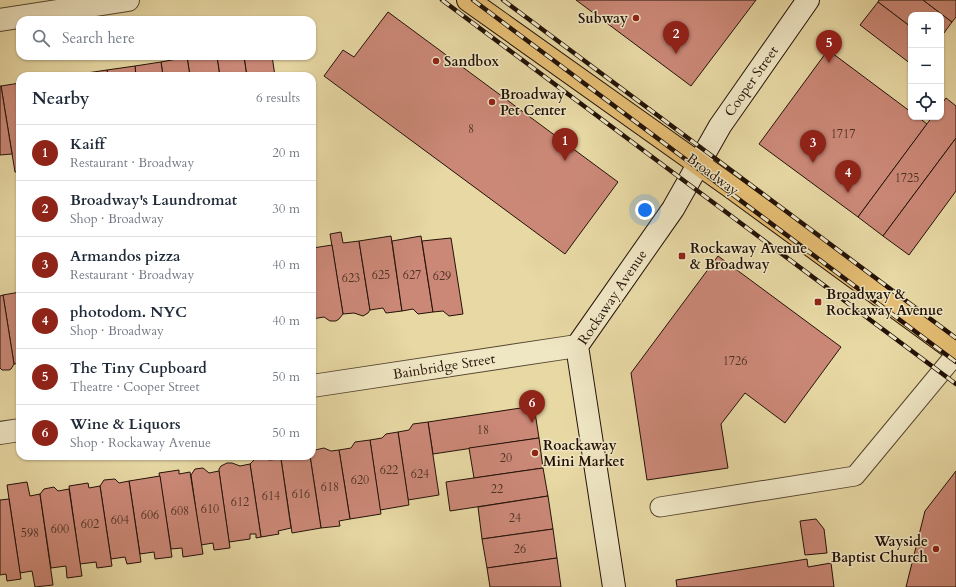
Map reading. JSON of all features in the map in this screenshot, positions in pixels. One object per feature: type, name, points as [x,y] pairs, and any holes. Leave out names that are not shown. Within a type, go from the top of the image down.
[{"type":"main road","points":[[26,16],[128,0]]},
{"type":"main road","name":"Broadway","points":[[468,0],[698,164],[956,352]]},
{"type":"main road","name":"Cooper Street","points":[[698,164],[720,126],[803,2]]},
{"type":"main road","points":[[0,20],[16,18]]},
{"type":"main road","name":"Rockaway Avenue","points":[[614,587],[577,346],[673,209],[698,164]]},
{"type":"main road","name":"Bainbridge Street","points":[[316,385],[577,346]]},
{"type":"main road","points":[[0,433],[16,431]]},
{"type":"lane","points":[[660,507],[855,476],[956,352]]},
{"type":"building","points":[[576,0],[756,0],[691,86]]},
{"type":"building","points":[[879,0],[923,0],[939,12],[908,12],[908,25],[878,2]]},
{"type":"building","points":[[923,0],[956,0],[956,17],[952,22],[944,16],[944,12],[939,12]]},
{"type":"building","points":[[878,2],[908,25],[908,62],[860,25]]},
{"type":"building","points":[[388,12],[618,182],[565,254],[324,76],[343,50],[354,57]]},
{"type":"building","points":[[944,16],[952,22],[944,33]]},
{"type":"building","points":[[828,50],[908,110],[908,120],[922,120],[927,124],[858,217],[759,144]]},
{"type":"building","points":[[171,60],[187,60],[189,72],[162,72],[161,62]]},
{"type":"building","points":[[187,60],[218,60],[219,72],[189,72]]},
{"type":"building","points":[[218,60],[245,60],[246,72],[219,72]]},
{"type":"building","points":[[245,60],[273,60],[274,72],[246,72]]},
{"type":"building","points":[[161,62],[162,72],[136,72],[135,66]]},
{"type":"building","points":[[135,66],[136,72],[107,72],[107,70]]},
{"type":"building","points":[[107,70],[107,72],[94,72]]},
{"type":"building","points":[[16,84],[16,172],[15,172],[1,86]]},
{"type":"building","points":[[1,86],[12,154],[0,155]]},
{"type":"building","points":[[946,98],[956,106],[956,138],[883,236],[858,217],[930,120],[944,120],[944,101]]},
{"type":"building","points":[[956,138],[956,191],[909,255],[883,236]]},
{"type":"building","points":[[341,232],[343,243],[359,241],[370,310],[363,316],[354,313],[343,314],[330,234]]},
{"type":"building","points":[[391,236],[402,311],[386,313],[383,308],[370,310],[359,241]]},
{"type":"building","points":[[421,236],[433,312],[418,314],[413,309],[402,311],[392,241]]},
{"type":"building","points":[[451,238],[463,314],[449,316],[443,311],[433,312],[422,241]]},
{"type":"building","points":[[332,245],[343,314],[336,321],[330,321],[324,317],[316,318],[316,248]]},
{"type":"building","points":[[718,256],[841,347],[785,423],[745,393],[721,424],[728,468],[647,480],[631,373]]},
{"type":"building","points":[[16,293],[16,364],[14,364],[3,295]]},
{"type":"building","points":[[3,295],[14,364],[9,370],[2,370],[0,368],[0,296]]},
{"type":"building","points":[[534,406],[539,438],[433,454],[428,422]]},
{"type":"building","points":[[428,422],[439,495],[408,500],[398,432],[409,430],[413,424]]},
{"type":"building","points":[[398,432],[409,505],[380,510],[370,440],[382,438],[386,434]]},
{"type":"building","points":[[539,438],[543,468],[474,478],[469,448]]},
{"type":"building","points":[[370,440],[381,514],[350,519],[339,450],[351,448],[355,442]]},
{"type":"building","points":[[324,448],[331,451],[339,450],[350,519],[339,521],[340,526],[321,528],[311,460],[316,460],[316,450]]},
{"type":"building","points":[[254,460],[281,460],[291,528],[278,531],[279,534],[261,537],[250,464]]},
{"type":"building","points":[[281,460],[311,460],[321,528],[292,533]]},
{"type":"building","points":[[227,463],[240,466],[250,464],[261,537],[256,538],[256,534],[250,534],[250,539],[229,542],[219,471],[221,466]]},
{"type":"building","points":[[203,468],[209,473],[219,471],[230,548],[214,550],[213,543],[201,545],[191,475],[195,469]]},
{"type":"building","points":[[543,468],[548,496],[450,511],[446,482]]},
{"type":"building","points":[[179,470],[179,474],[190,472],[203,554],[183,557],[182,548],[171,549],[159,473]]},
{"type":"building","name":"Wayside Baptist Church","points":[[956,471],[956,587],[906,587],[925,511]]},
{"type":"building","points":[[160,476],[172,557],[155,559],[154,552],[140,554],[129,481]]},
{"type":"building","points":[[115,479],[119,483],[129,481],[141,562],[127,564],[125,557],[111,559],[100,486],[104,480]]},
{"type":"building","points":[[27,482],[30,496],[40,494],[53,585],[35,587],[32,571],[20,573],[7,485]]},
{"type":"building","points":[[88,483],[89,488],[100,486],[112,566],[97,568],[96,562],[80,564],[69,486]]},
{"type":"building","points":[[54,487],[58,491],[69,489],[82,576],[67,578],[66,566],[51,568],[40,494],[44,489]]},
{"type":"building","points":[[548,496],[553,529],[482,539],[478,507]]},
{"type":"building","points":[[9,499],[21,579],[7,581],[6,574],[0,575],[0,500]]},
{"type":"building","points":[[816,519],[824,529],[827,553],[805,555],[800,521]]},
{"type":"building","points":[[553,529],[557,558],[487,568],[482,539]]},
{"type":"building","points":[[557,558],[561,587],[490,587],[487,568]]},
{"type":"building","points":[[807,559],[808,567],[831,563],[834,587],[677,587],[676,580]]},
{"type":"railway","points":[[442,0],[956,384]]},
{"type":"railway","points":[[473,0],[956,362]]},
{"type":"railway","points":[[503,0],[956,338]]},
{"type":"place","name":"Subway","points":[[636,18]]},
{"type":"place","name":"Broadway's Laundromat","points":[[676,54]]},
{"type":"place","name":"Sandbox","points":[[436,61]]},
{"type":"place","name":"The Tiny Cupboard","points":[[829,63]]},
{"type":"place","name":"Broadway Pet Center","points":[[492,102]]},
{"type":"place","name":"Kaiff","points":[[565,161]]},
{"type":"place","name":"Armandos pizza","points":[[813,163]]},
{"type":"place","name":"photodom. NYC","points":[[848,193]]},
{"type":"place","name":"Rockaway Avenue & Broadway","points":[[682,256]]},
{"type":"place","name":"Broadway & Rockaway Avenue","points":[[818,302]]},
{"type":"place","name":"Wine & Liquors","points":[[532,423]]},
{"type":"place","name":"Roackaway Mini Market","points":[[535,453]]},
{"type":"place","name":"Wayside Baptist Church","points":[[936,549]]}]
